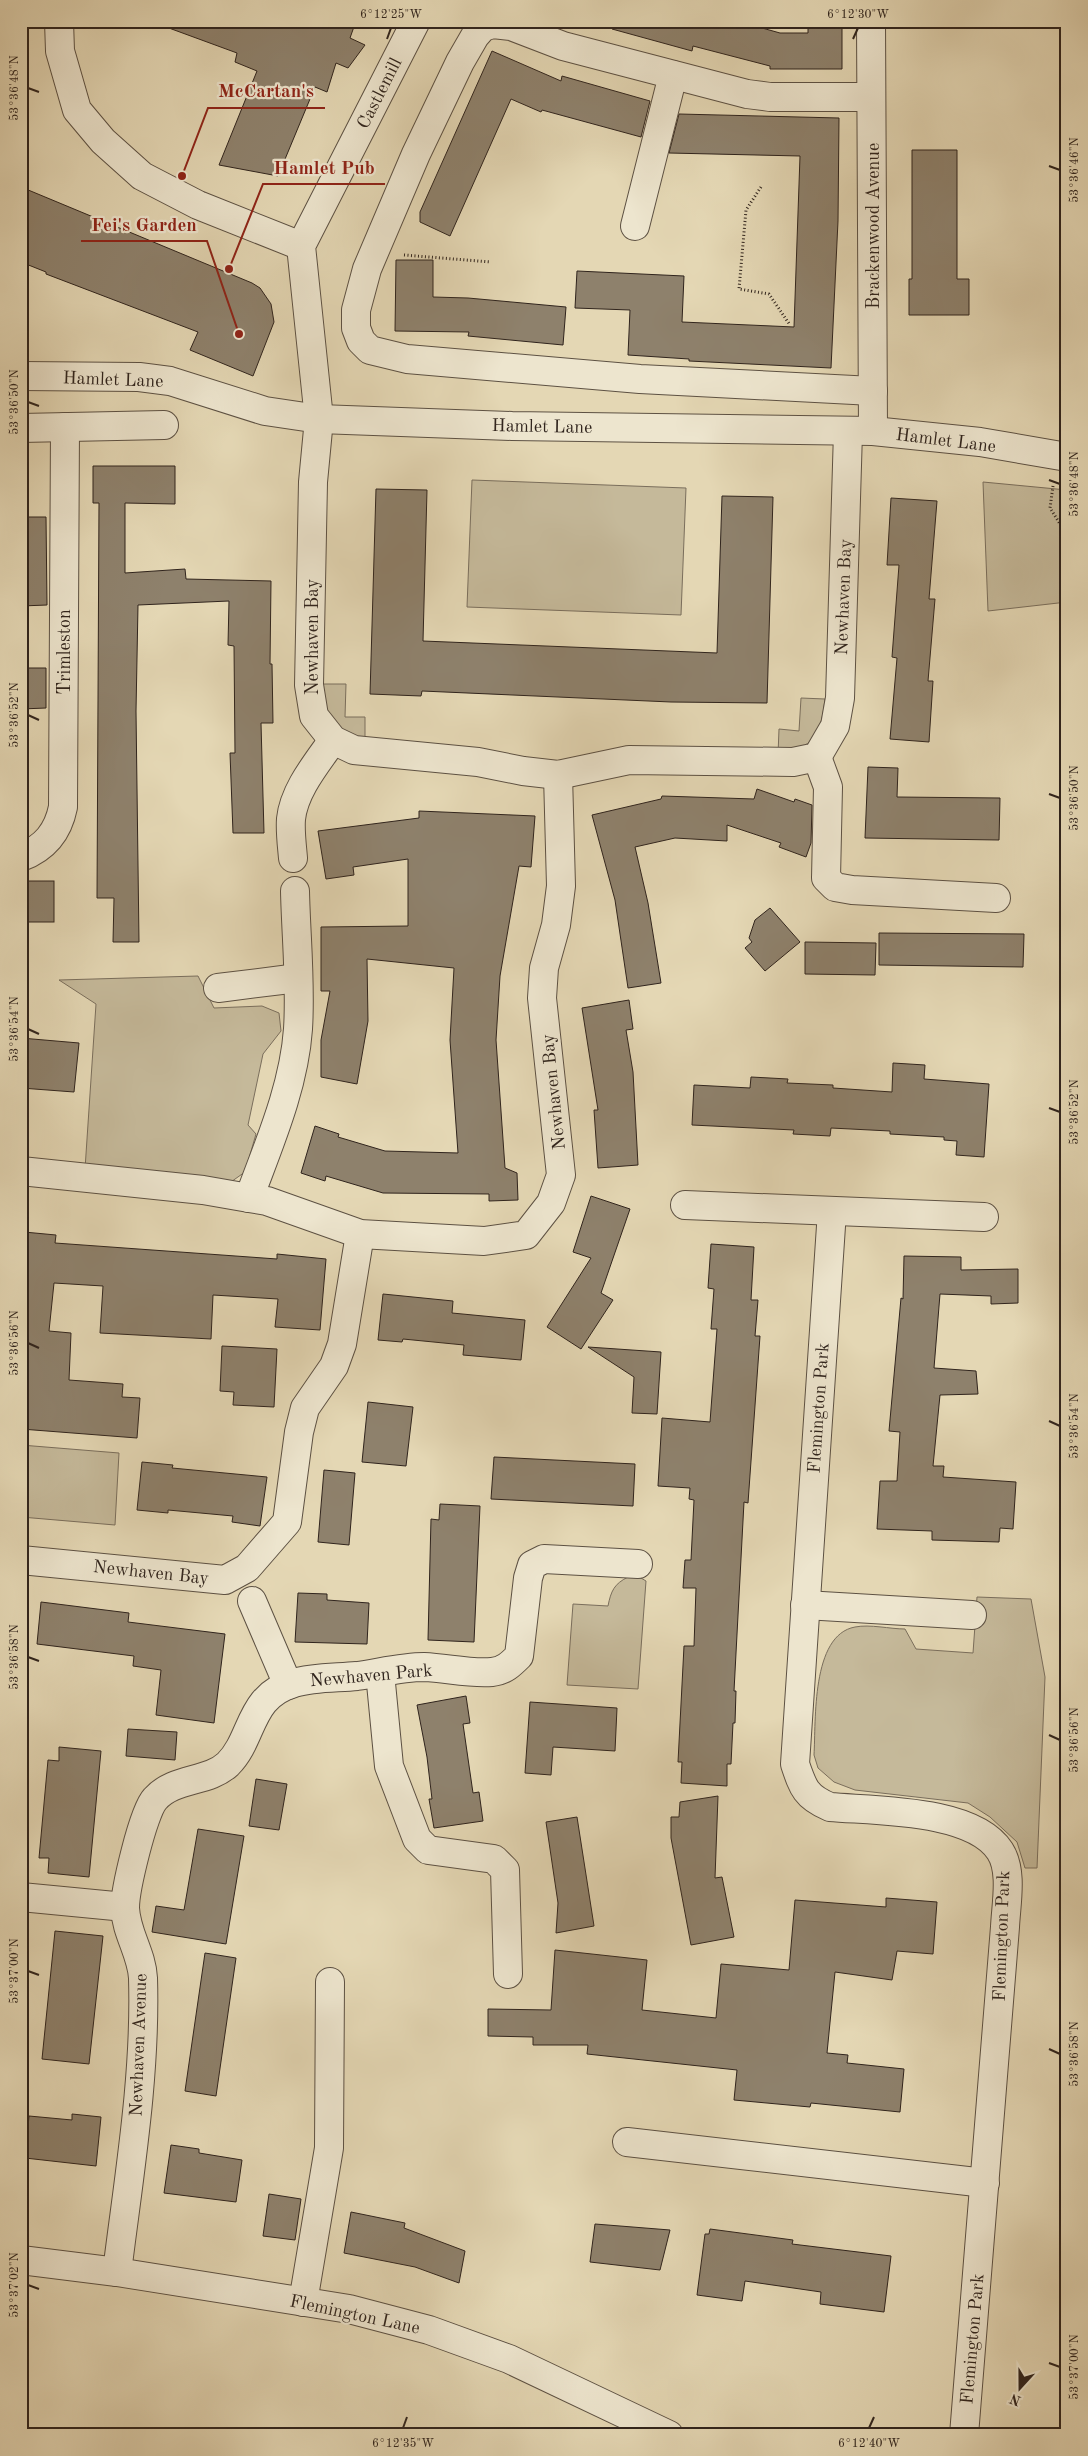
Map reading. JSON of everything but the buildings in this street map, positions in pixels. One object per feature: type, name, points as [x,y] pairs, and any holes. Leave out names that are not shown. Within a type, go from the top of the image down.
[{"type":"street","points":[[59,21],[60,51],[77,110],[103,141],[142,176],[198,205],[301,246],[319,419]]},
{"type":"street","name":"Castlemill","points":[[301,246],[416,21]]},
{"type":"street","name":"Brackenwood Avenue","points":[[861,431],[874,392],[871,21]]},
{"type":"street","points":[[872,98],[770,97],[748,94],[563,46],[511,26],[493,23],[483,28],[475,36],[460,62],[416,154],[367,270],[356,310],[356,328],[361,341],[370,350],[388,356],[640,379],[874,392]]},
{"type":"street","points":[[635,226],[673,74]]},
{"type":"street","name":"Hamlet Lane","points":[[21,376],[139,377],[170,380],[265,412],[319,419],[512,426],[861,431],[980,442],[1061,456]]},
{"type":"street","name":"Newhaven Bay","points":[[319,419],[313,482],[309,685],[314,716],[333,740],[354,750],[478,762],[523,771],[558,775],[629,760],[793,762],[817,757],[834,726],[840,698],[861,431]]},
{"type":"street","points":[[21,428],[164,425]]},
{"type":"street","name":"Trimleston","points":[[21,857],[35,852],[52,836],[60,821],[63,807],[65,427]]},
{"type":"street","points":[[293,858],[292,818],[296,802],[304,783],[333,740]]},
{"type":"street","points":[[817,757],[828,787],[826,878],[835,887],[852,890],[996,898]]},
{"type":"street","name":"Newhaven Bay","points":[[21,1171],[204,1190],[249,1198],[267,1202],[360,1234],[484,1241],[526,1236],[551,1203],[561,1175],[542,998],[544,968],[556,925],[561,886],[558,775]]},
{"type":"street","points":[[249,1198],[287,1086],[298,1031],[295,891]]},
{"type":"street","points":[[218,988],[298,978]]},
{"type":"street","points":[[685,1205],[984,1217]]},
{"type":"street","name":"Flemington Park","points":[[832,1211],[795,1764],[803,1788],[815,1801],[830,1807],[929,1816],[960,1822],[986,1836],[1001,1852],[1007,1872],[1005,1927],[964,2435]]},
{"type":"street","name":"Newhaven Bay","points":[[21,1560],[225,1580],[247,1568],[287,1522],[298,1432],[306,1408],[334,1366],[342,1344],[360,1234]]},
{"type":"street","name":"Newhaven Park","points":[[288,1685],[296,1682],[422,1667],[493,1672],[507,1668],[519,1656],[528,1578],[532,1565],[544,1559],[638,1564]]},
{"type":"street","points":[[252,1601],[288,1685]]},
{"type":"street","points":[[805,1604],[972,1616]]},
{"type":"street","points":[[380,1673],[389,1766],[417,1839],[428,1850],[494,1859],[505,1870],[508,1974]]},
{"type":"street","name":"Newhaven Avenue","points":[[117,2272],[138,2109],[143,2007],[142,1974],[137,1952],[128,1930],[125,1907],[129,1878],[145,1820],[154,1800],[170,1788],[209,1775],[227,1765],[241,1745],[248,1727],[258,1710],[275,1689],[288,1685]]},
{"type":"street","points":[[21,1897],[125,1907]]},
{"type":"street","points":[[303,2302],[329,2148],[330,1982]]},
{"type":"street","points":[[626,2142],[985,2183]]},
{"type":"street","name":"Flemington Lane","points":[[21,2260],[117,2272],[349,2309],[437,2332],[509,2359],[669,2435]]},
{"type":"path","points":[[761,187],[746,210],[738,289],[769,294],[790,325]]},
{"type":"path","points":[[376,248],[393,254],[491,262]]},
{"type":"path","points":[[1061,456],[1050,508],[1067,535]]},
{"type":"shaded area","points":[[472,480],[686,488],[681,615],[467,607]]},
{"type":"shaded area","points":[[983,482],[1067,490],[1067,602],[988,611]]},
{"type":"shaded area","points":[[322,684],[346,684],[345,717],[365,717],[365,742],[346,738],[323,707]]},
{"type":"shaded area","points":[[801,698],[825,699],[818,730],[814,738],[800,748],[778,755],[779,729],[799,731]]},
{"type":"shaded area","points":[[198,976],[214,1008],[262,1006],[279,1013],[281,1031],[263,1054],[248,1125],[256,1134],[245,1172],[228,1184],[85,1169],[96,1004],[59,980]]},
{"type":"shaded area","points":[[21,1445],[119,1453],[115,1525],[21,1517]]},
{"type":"shaded area","points":[[628,1577],[641,1578],[646,1581],[638,1689],[567,1685],[573,1604],[608,1606],[614,1588],[619,1582]]},
{"type":"shaded area","points":[[977,1597],[1031,1599],[1045,1677],[1037,1868],[1025,1868],[1017,1842],[990,1817],[968,1803],[855,1790],[834,1782],[818,1768],[814,1755],[816,1702],[823,1662],[830,1646],[841,1633],[861,1626],[905,1629],[916,1649],[973,1653]]},
{"type":"place","name":"McCartan's","points":[[182,176]]},
{"type":"place","name":"Hamlet Pub","points":[[229,269]]},
{"type":"place","name":"Fei's Garden","points":[[239,334]]}]
